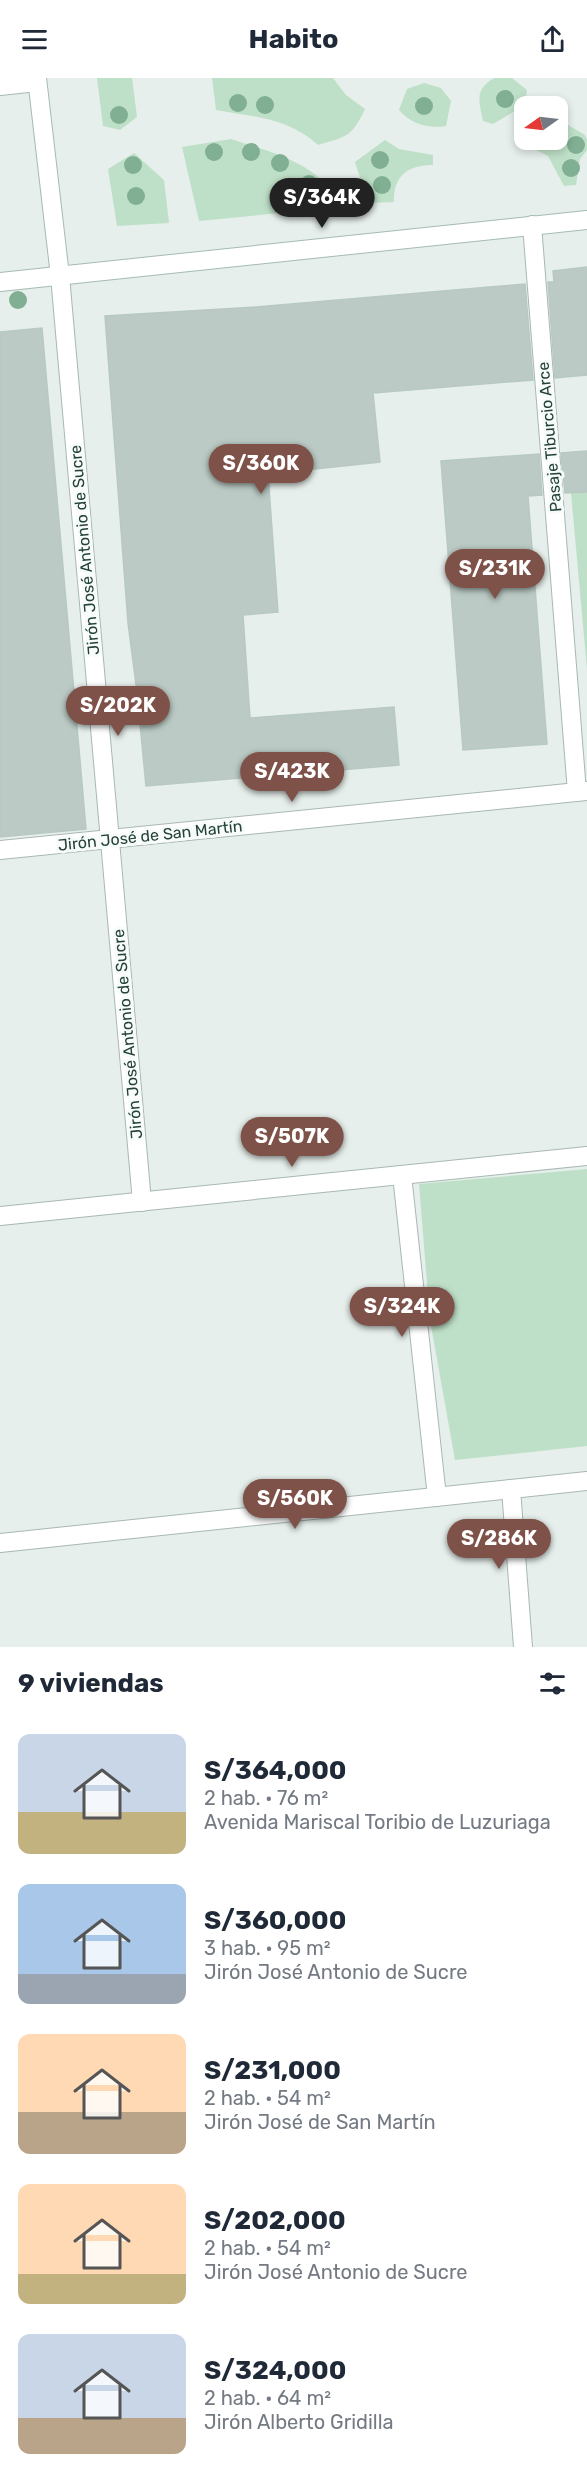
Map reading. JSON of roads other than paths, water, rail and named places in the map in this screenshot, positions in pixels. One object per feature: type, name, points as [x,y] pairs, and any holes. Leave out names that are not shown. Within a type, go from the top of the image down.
[{"type":"street","points":[[0,86],[37,80]]},
{"type":"street","name":"Jirón José Antonio de Sucre","points":[[37,80],[60,276],[142,1202]]},
{"type":"street","points":[[0,282],[587,220]]},
{"type":"street","name":"Pasaje Tiburcio Arce","points":[[532,225],[582,792]]},
{"type":"street","name":"Jirón José de San Martín","points":[[0,850],[582,792]]},
{"type":"street","points":[[0,1216],[587,1156]]},
{"type":"street","points":[[402,1175],[437,1497]]},
{"type":"street","points":[[0,1543],[587,1481]]},
{"type":"street","points":[[511,1489],[523,1647]]}]
